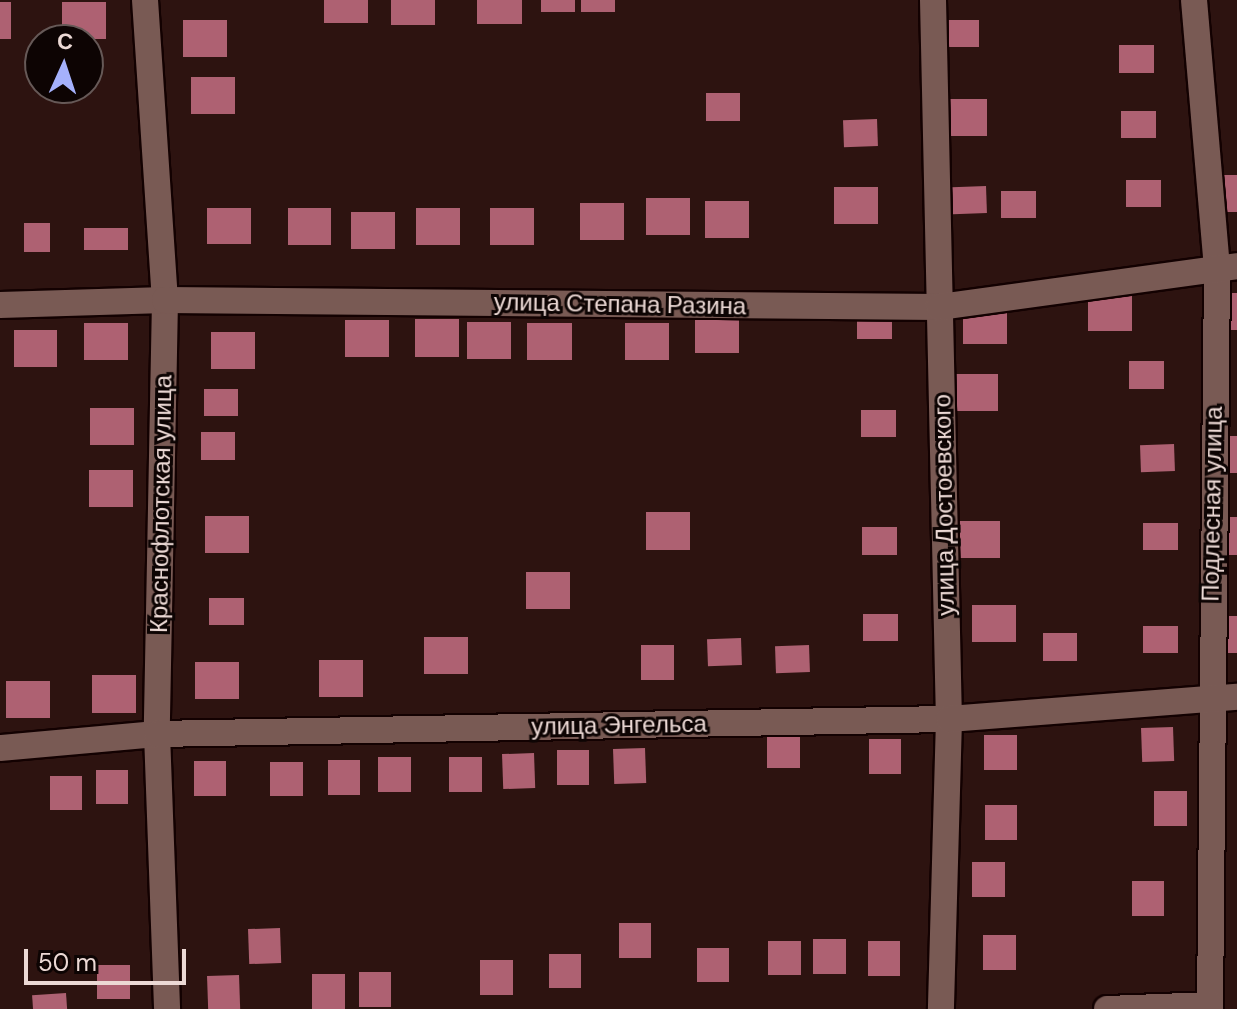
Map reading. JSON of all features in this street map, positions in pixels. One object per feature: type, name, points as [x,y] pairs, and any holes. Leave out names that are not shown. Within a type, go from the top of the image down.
[{"type":"street","name":"Краснофлотская улица","points":[[145,0],[165,300],[157,734],[167,1009]]},
{"type":"street","name":"улица Достоевского","points":[[933,0],[949,719],[941,1009]]},
{"type":"street","name":"Подлесная улица","points":[[1194,0],[1227,267],[1208,702],[1210,1007]]},
{"type":"street","name":"улица Степана Разина","points":[[0,305],[165,300],[939,307],[1227,267]]},
{"type":"street","name":"улица Энгельса","points":[[0,748],[157,734],[949,719],[1208,702],[1237,697]]},
{"type":"street","points":[[1107,1009],[1210,1007]]},
{"type":"building","points":[[324,0],[368,0],[368,23],[324,23]]},
{"type":"building","points":[[391,0],[435,0],[435,25],[391,25]]},
{"type":"building","points":[[477,0],[522,0],[522,24],[477,24]]},
{"type":"building","points":[[541,0],[575,0],[575,12],[541,12]]},
{"type":"building","points":[[581,0],[615,0],[615,12],[581,12]]},
{"type":"building","points":[[0,2],[11,2],[11,39],[0,39]]},
{"type":"building","points":[[62,2],[106,2],[106,39],[104,24],[62,24]]},
{"type":"building","points":[[183,20],[227,20],[227,57],[183,57]]},
{"type":"building","points":[[945,20],[979,20],[979,47],[945,47]]},
{"type":"building","points":[[1119,45],[1154,45],[1154,73],[1119,73]]},
{"type":"building","points":[[191,77],[235,77],[235,114],[191,114]]},
{"type":"building","points":[[706,93],[740,93],[740,121],[706,121]]},
{"type":"building","points":[[943,99],[987,99],[987,136],[943,136]]},
{"type":"building","points":[[1121,111],[1156,111],[1156,138],[1121,138]]},
{"type":"building","points":[[877,119],[878,146],[844,147],[843,120]]},
{"type":"building","points":[[1217,175],[1237,175],[1237,212],[1217,212]]},
{"type":"building","points":[[1126,180],[1161,180],[1161,207],[1126,207]]},
{"type":"building","points":[[986,186],[987,213],[953,214],[952,187]]},
{"type":"building","points":[[834,187],[878,187],[878,224],[834,224]]},
{"type":"building","points":[[1001,191],[1036,191],[1036,218],[1001,218]]},
{"type":"building","points":[[646,198],[690,198],[690,235],[646,235]]},
{"type":"building","points":[[705,201],[749,201],[749,238],[705,238]]},
{"type":"building","points":[[580,203],[624,203],[624,240],[580,240]]},
{"type":"building","points":[[207,208],[251,208],[251,244],[207,244]]},
{"type":"building","points":[[288,208],[331,208],[331,245],[288,245]]},
{"type":"building","points":[[416,208],[460,208],[460,245],[416,245]]},
{"type":"building","points":[[490,208],[534,208],[534,245],[490,245]]},
{"type":"building","points":[[351,212],[395,212],[395,249],[351,249]]},
{"type":"building","points":[[24,223],[50,223],[50,252],[24,252]]},
{"type":"building","points":[[84,228],[128,228],[128,250],[84,250]]},
{"type":"building","points":[[1229,293],[1237,293],[1237,330],[1229,330]]},
{"type":"building","points":[[1088,294],[1132,294],[1132,331],[1088,331]]},
{"type":"building","points":[[963,307],[1007,307],[1007,344],[963,344]]},
{"type":"building","points":[[857,312],[892,312],[892,339],[857,339]]},
{"type":"building","points":[[695,316],[739,316],[739,353],[695,353]]},
{"type":"building","points":[[415,319],[459,319],[459,357],[415,357]]},
{"type":"building","points":[[345,320],[389,320],[389,357],[345,357]]},
{"type":"building","points":[[467,322],[511,322],[511,359],[467,359]]},
{"type":"building","points":[[84,323],[128,323],[128,360],[84,360]]},
{"type":"building","points":[[527,323],[572,323],[572,360],[527,360]]},
{"type":"building","points":[[625,323],[669,323],[669,360],[625,360]]},
{"type":"building","points":[[14,330],[57,330],[57,367],[14,367]]},
{"type":"building","points":[[211,332],[255,332],[255,369],[211,369]]},
{"type":"building","points":[[1129,361],[1164,361],[1164,389],[1129,389]]},
{"type":"building","points":[[954,374],[998,374],[998,411],[954,411]]},
{"type":"building","points":[[204,389],[238,389],[238,416],[204,416]]},
{"type":"building","points":[[90,408],[134,408],[134,445],[90,445]]},
{"type":"building","points":[[861,410],[896,410],[896,437],[861,437]]},
{"type":"building","points":[[201,432],[235,432],[235,460],[201,460]]},
{"type":"building","points":[[1225,436],[1237,436],[1237,473],[1225,473]]},
{"type":"building","points":[[1174,444],[1175,471],[1141,472],[1140,445]]},
{"type":"building","points":[[89,470],[133,470],[133,507],[89,507]]},
{"type":"building","points":[[646,512],[690,512],[690,550],[646,550]]},
{"type":"building","points":[[205,516],[249,516],[249,553],[205,553]]},
{"type":"building","points":[[1229,517],[1237,517],[1237,555],[1229,555]]},
{"type":"building","points":[[956,521],[1000,521],[1000,558],[956,558]]},
{"type":"building","points":[[1143,523],[1178,523],[1178,550],[1143,550]]},
{"type":"building","points":[[862,527],[897,527],[897,555],[862,555]]},
{"type":"building","points":[[526,572],[570,572],[570,609],[526,609]]},
{"type":"building","points":[[209,598],[244,598],[244,625],[209,625]]},
{"type":"building","points":[[972,605],[1016,605],[1016,642],[972,642]]},
{"type":"building","points":[[863,614],[898,614],[898,641],[863,641]]},
{"type":"building","points":[[1228,616],[1237,616],[1237,653],[1228,653]]},
{"type":"building","points":[[1143,626],[1178,626],[1178,653],[1143,653]]},
{"type":"building","points":[[1043,633],[1077,633],[1077,661],[1043,661]]},
{"type":"building","points":[[424,637],[468,637],[468,674],[424,674]]},
{"type":"building","points":[[741,638],[742,665],[708,666],[707,639]]},
{"type":"building","points":[[641,645],[674,645],[674,680],[641,680]]},
{"type":"building","points":[[809,645],[810,672],[776,673],[775,646]]},
{"type":"building","points":[[319,660],[363,660],[363,697],[319,697]]},
{"type":"building","points":[[195,662],[239,662],[239,699],[195,699]]},
{"type":"building","points":[[92,675],[136,675],[136,713],[92,713]]},
{"type":"building","points":[[6,681],[50,681],[50,718],[6,718]]},
{"type":"building","points":[[1173,727],[1174,761],[1142,762],[1141,728]]},
{"type":"building","points":[[767,734],[800,734],[800,768],[767,768]]},
{"type":"building","points":[[984,735],[1017,735],[1017,770],[984,770]]},
{"type":"building","points":[[869,739],[901,739],[901,774],[869,774]]},
{"type":"building","points":[[645,748],[646,783],[614,784],[613,749]]},
{"type":"building","points":[[557,750],[589,750],[589,785],[557,785]]},
{"type":"building","points":[[534,753],[535,788],[503,789],[502,754]]},
{"type":"building","points":[[378,757],[411,757],[411,792],[378,792]]},
{"type":"building","points":[[449,757],[482,757],[482,792],[449,792]]},
{"type":"building","points":[[328,760],[360,760],[360,795],[328,795]]},
{"type":"building","points":[[194,761],[226,761],[226,796],[194,796]]},
{"type":"building","points":[[270,762],[303,762],[303,796],[270,796]]},
{"type":"building","points":[[96,770],[128,770],[128,804],[96,804]]},
{"type":"building","points":[[50,776],[82,776],[82,810],[50,810]]},
{"type":"building","points":[[1154,791],[1187,791],[1187,826],[1154,826]]},
{"type":"building","points":[[985,805],[1017,805],[1017,840],[985,840]]},
{"type":"building","points":[[972,862],[1005,862],[1005,897],[972,897]]},
{"type":"building","points":[[1132,881],[1164,881],[1164,916],[1132,916]]},
{"type":"building","points":[[619,923],[651,923],[651,958],[619,958]]},
{"type":"building","points":[[280,928],[281,963],[249,964],[248,929]]},
{"type":"building","points":[[983,935],[1016,935],[1016,970],[983,970]]},
{"type":"building","points":[[813,939],[846,939],[846,974],[813,974]]},
{"type":"building","points":[[768,941],[801,941],[801,975],[768,975]]},
{"type":"building","points":[[868,941],[900,941],[900,976],[868,976]]},
{"type":"building","points":[[697,948],[729,948],[729,982],[697,982]]},
{"type":"building","points":[[549,954],[581,954],[581,988],[549,988]]},
{"type":"building","points":[[480,960],[513,960],[513,995],[480,995]]},
{"type":"building","points":[[97,965],[130,965],[130,999],[97,999]]},
{"type":"building","points":[[359,972],[391,972],[391,1007],[359,1007]]},
{"type":"building","points":[[312,974],[345,974],[345,1009],[312,1009]]},
{"type":"building","points":[[239,975],[240,1009],[208,1009],[207,976]]},
{"type":"building","points":[[66,993],[67,1009],[33,1009],[32,995]]}]
